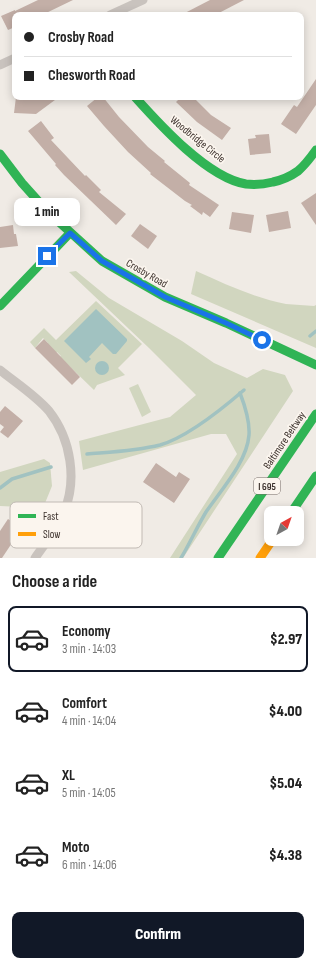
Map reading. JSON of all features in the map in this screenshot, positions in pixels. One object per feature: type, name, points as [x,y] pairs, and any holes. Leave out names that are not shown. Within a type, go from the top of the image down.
[{"type":"main road","name":"Woodbridge Circle","points":[[138,100],[176,139],[224,176],[240,182],[254,184],[284,178],[296,172],[306,164],[316,150]]},
{"type":"main road","name":"Crosby Road","points":[[0,154],[22,183],[48,212],[102,261],[165,297],[226,323],[316,365]]},
{"type":"main road","points":[[0,306],[70,233]]},
{"type":"main road","name":"Baltimore Beltway","points":[[218,558],[316,414]]},
{"type":"main road","points":[[296,506],[316,476]]},
{"type":"main road","points":[[260,558],[268,546]]},
{"type":"street","points":[[117,12],[143,0]]},
{"type":"street","points":[[0,65],[12,59]]},
{"type":"street","points":[[0,370],[33,396],[48,410],[57,422],[64,437],[70,467],[67,502]]},
{"type":"street","points":[[35,558],[42,548]]},
{"type":"green space","points":[[76,271],[109,298],[182,341],[214,363],[247,378],[263,369],[285,375],[293,391],[183,558],[170,558],[237,454],[226,434],[211,434],[83,470],[79,441],[170,417],[196,395],[69,272]]},
{"type":"green space","points":[[196,271],[263,298],[286,304],[316,305],[316,348],[191,294]]},
{"type":"green space","points":[[96,301],[142,344],[118,368],[125,375],[97,385],[94,390],[60,357],[61,356],[57,352],[56,353],[47,344],[48,343],[43,338],[35,348],[30,342],[44,328],[56,340]]},
{"type":"green space","points":[[138,384],[151,412],[142,417],[129,388]]},
{"type":"green space","points":[[44,459],[50,463],[52,486],[45,502],[10,502],[10,506],[0,506],[0,472]]},
{"type":"water","points":[[96,309],[127,339],[127,341],[116,354],[113,354],[102,343],[89,357],[91,359],[86,363],[64,341]]},
{"type":"water","points":[[102,361],[107,363],[109,368],[107,373],[102,375],[97,373],[95,368],[97,363]]},
{"type":"building","points":[[38,0],[73,0],[48,12],[12,12],[12,28],[8,30],[1,16],[15,10]]},
{"type":"building","points":[[210,0],[244,0],[221,12],[187,12]]},
{"type":"building","points":[[316,79],[316,105],[296,134],[281,124],[294,105],[297,107],[302,100],[304,100],[304,97]]},
{"type":"building","points":[[16,100],[55,100],[36,114],[14,113]]},
{"type":"building","points":[[94,100],[105,100],[119,117],[148,147],[165,161],[164,162],[190,183],[189,185],[219,205],[210,217],[203,212],[202,215],[190,206],[192,205],[150,174],[151,173],[128,152],[87,106]]},
{"type":"building","points":[[178,100],[196,100],[211,115],[231,128],[222,140],[197,122],[176,102]]},
{"type":"building","points":[[41,121],[54,138],[51,140],[85,176],[86,175],[101,190],[99,192],[126,214],[116,225],[64,175],[28,131]]},
{"type":"building","points":[[269,134],[271,153],[250,155],[248,139],[256,138],[255,135]]},
{"type":"building","points":[[316,193],[316,225],[301,203]]},
{"type":"building","points":[[288,211],[291,228],[269,232],[266,215]]},
{"type":"building","points":[[232,212],[254,215],[251,233],[229,229]]},
{"type":"building","points":[[140,224],[157,236],[148,249],[131,236]]},
{"type":"building","points":[[13,225],[18,246],[0,248],[0,227]]},
{"type":"building","points":[[44,339],[80,377],[72,385],[35,348]]},
{"type":"building","points":[[5,406],[23,421],[8,438],[0,432],[4,427],[0,424],[0,412]]},
{"type":"building","points":[[156,463],[176,477],[179,472],[190,479],[174,503],[143,482]]},
{"type":"building","points":[[8,519],[10,520],[10,546],[2,558],[0,558],[0,531]]},
{"type":"waterway","points":[[310,336],[316,331]]},
{"type":"waterway","points":[[87,454],[142,449],[171,441],[204,422],[244,390]]},
{"type":"waterway","points":[[181,558],[206,512],[226,485],[244,455],[249,435],[249,424],[240,393]]},
{"type":"waterway","points":[[0,488],[12,479],[51,467]]},
{"type":"traffic: fast","points":[[138,100],[186,149],[216,172],[231,180],[246,184],[267,183],[280,180],[301,169],[316,150]]},
{"type":"traffic: fast","points":[[0,154],[22,183],[48,212],[102,261],[165,297],[226,323],[316,365]]},
{"type":"traffic: fast","points":[[0,306],[70,233]]},
{"type":"traffic: fast","points":[[218,558],[316,414]]},
{"type":"traffic: fast","points":[[296,506],[316,476]]},
{"type":"traffic: slow","points":[[260,558],[268,546]]},
{"type":"route","points":[[47,256],[70,233],[102,261],[165,297],[262,340]]}]
